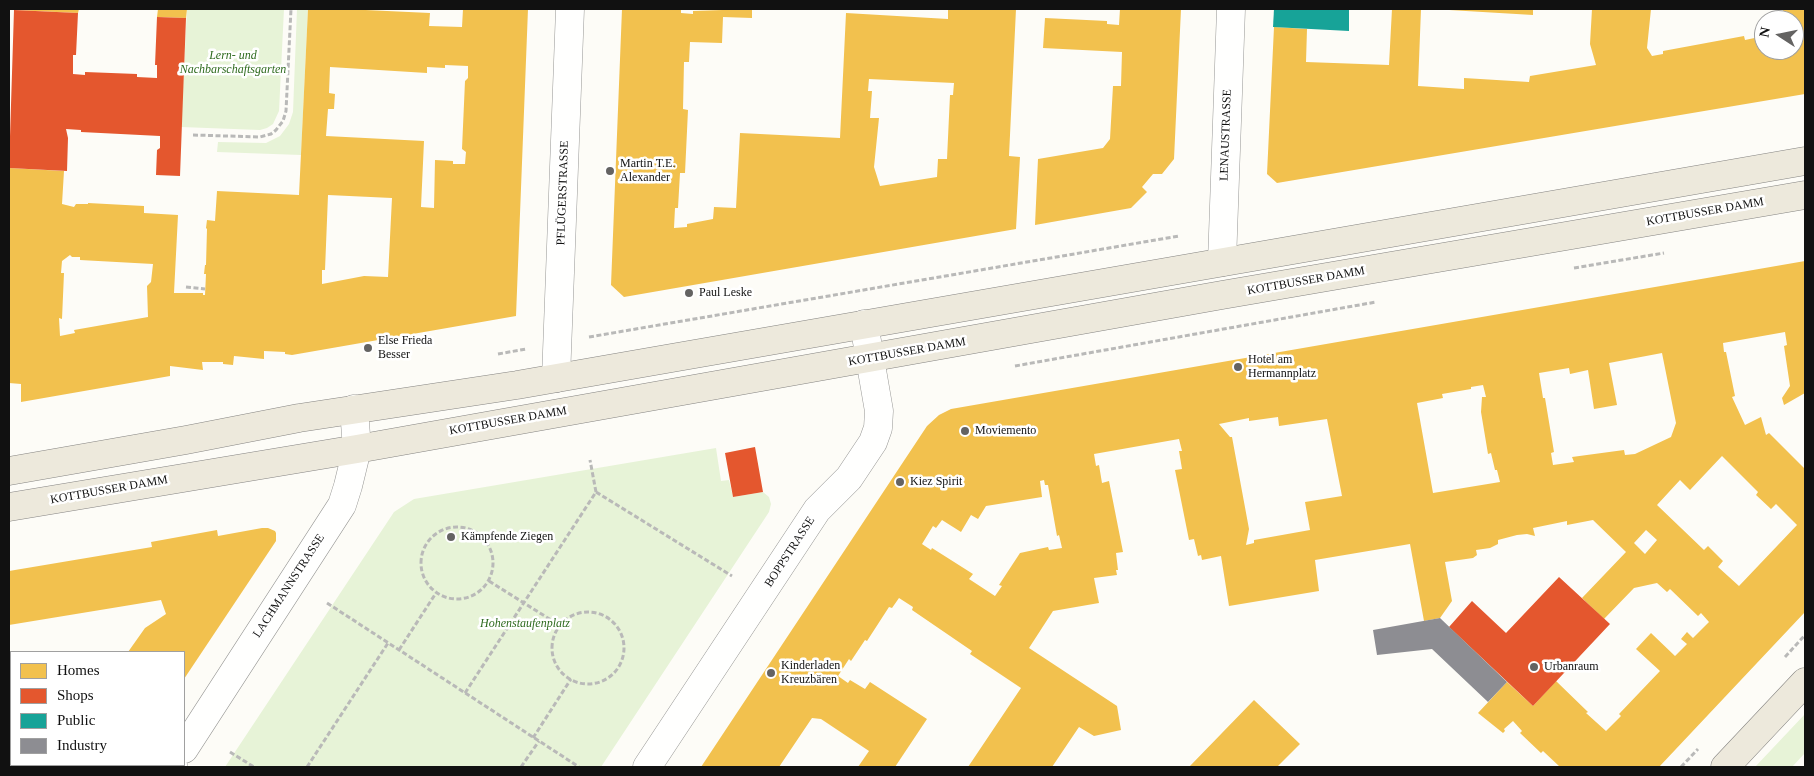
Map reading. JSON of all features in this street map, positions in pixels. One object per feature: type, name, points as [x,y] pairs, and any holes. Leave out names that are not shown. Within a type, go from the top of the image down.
[{"type":"main road","points":[[9,471],[354,409],[556,378],[1805,161]]},
{"type":"main road","name":"KOTTBUSSER DAMM","points":[[9,507],[357,449],[1222,295],[1805,195]]},
{"type":"main road","points":[[1725,767],[1805,682]]},
{"type":"street","name":"PFLÜGERSTRASSE","points":[[556,378],[570,9]]},
{"type":"street","name":"LENAUSTRASSE","points":[[1222,262],[1231,9]]},
{"type":"street","name":"BOPPSTRASSE","points":[[647,767],[817,510],[849,478],[873,442],[878,428],[879,411],[864,324]]},
{"type":"street","name":"LACHMANNSTRASSE","points":[[185,746],[342,504],[357,449],[354,409]]},
{"type":"path","points":[[193,135],[260,137],[271,134],[283,121],[286,111],[291,9]]},
{"type":"path","points":[[615,332],[1178,236]]},
{"type":"path","points":[[1574,268],[1667,252]]},
{"type":"path","points":[[186,287],[205,289]]},
{"type":"path","points":[[1010,367],[1382,301]]},
{"type":"path","points":[[464,693],[596,492],[590,460]]},
{"type":"path","points":[[596,492],[732,576]]},
{"type":"path","points":[[449,527],[462,527],[474,530],[484,538],[491,548],[494,561],[492,573],[488,581],[478,593],[468,598],[446,598],[436,592],[423,575],[421,564],[422,552],[428,540],[438,532],[449,527]]},
{"type":"path","points":[[488,581],[559,625]]},
{"type":"path","points":[[399,650],[436,592]]},
{"type":"path","points":[[327,603],[579,767]]},
{"type":"path","points":[[593,611],[605,615],[615,622],[622,633],[625,646],[623,658],[618,669],[609,678],[599,682],[588,684],[571,679],[559,669],[554,660],[552,649],[554,636],[559,625],[569,617],[580,612],[593,611]]},
{"type":"path","points":[[307,767],[388,643]]},
{"type":"path","points":[[533,738],[571,679]]},
{"type":"path","points":[[521,767],[538,741]]},
{"type":"path","points":[[230,752],[254,767]]},
{"type":"green space","name":"Lern- und Nachbarschaftsgarten","points":[[187,9],[284,9],[279,111],[273,124],[260,130],[181,127]]},
{"type":"green space","points":[[297,9],[308,9],[301,155],[217,152],[218,142],[266,143],[280,136],[289,124],[293,112]]},
{"type":"green space","name":"Hohenstaufenplatz","points":[[716,448],[721,481],[729,480],[733,497],[763,492],[769,497],[771,504],[769,512],[601,767],[225,767],[394,512],[414,499]]},
{"type":"green space","points":[[1805,714],[1805,753],[1792,767],[1755,767]]},
{"type":"building: Homes","points":[[15,9],[79,9],[78,13]]},
{"type":"building: Homes","points":[[158,9],[187,9],[186,18],[157,17]]},
{"type":"building: Homes","points":[[308,9],[430,13],[429,26],[462,27],[463,9],[528,9],[516,316],[292,355],[285,354],[285,352],[264,351],[264,359],[234,356],[233,365],[223,364],[223,362],[202,362],[203,370],[170,366],[170,376],[21,402],[21,384],[9,383],[9,168],[64,171],[62,204],[74,207],[76,204],[88,203],[144,206],[144,213],[178,215],[174,293],[203,293],[205,295],[206,228],[207,220],[215,221],[217,191],[299,195]],"holes":[[[445,65],[468,66],[468,78],[465,81],[462,149],[466,152],[465,164],[453,164],[453,161],[435,160],[434,208],[421,207],[424,141],[326,136],[328,109],[334,109],[335,94],[329,93],[330,67],[427,73],[427,67],[445,68]],[[328,195],[392,198],[388,277],[364,276],[322,284],[322,270],[325,270]],[[70,255],[72,257],[80,257],[80,260],[153,264],[151,282],[147,286],[148,317],[74,330],[75,333],[60,336],[59,318],[62,319],[64,273],[61,273],[62,261]]]},
{"type":"building: Homes","points":[[622,9],[681,9],[681,13],[693,14],[693,11],[752,9],[752,18],[723,17],[722,43],[690,42],[689,62],[684,62],[683,109],[688,110],[685,173],[680,173],[678,208],[675,208],[674,228],[687,227],[687,224],[713,219],[714,207],[736,208],[740,133],[840,138],[846,13],[948,19],[948,9],[1016,9],[1009,156],[1020,157],[1016,229],[624,297],[611,285]],"holes":[[[869,79],[954,83],[953,95],[950,95],[947,159],[938,159],[937,177],[880,186],[874,167],[879,118],[870,118],[872,91],[868,91]]]},
{"type":"building: Homes","points":[[1120,9],[1181,9],[1174,159],[1162,174],[1153,174],[1142,187],[1147,192],[1131,208],[1035,225],[1038,159],[1103,148],[1110,139],[1113,86],[1121,86],[1122,52],[1043,48],[1045,18],[1107,21],[1107,24],[1119,25]]},
{"type":"building: Homes","points":[[1392,9],[1421,9],[1418,86],[1464,89],[1464,78],[1529,82],[1530,76],[1596,65],[1590,44],[1592,9],[1651,9],[1647,48],[1652,56],[1663,54],[1663,51],[1744,36],[1745,40],[1754,38],[1754,60],[1804,60],[1804,10],[1783,10],[1805,9],[1805,94],[1277,183],[1267,174],[1274,27],[1307,29],[1306,62],[1389,65]]},
{"type":"building: Homes","points":[[1533,9],[1533,15],[1449,10]]},
{"type":"building: Homes","points":[[1805,261],[1805,393],[1784,405],[1782,398],[1790,386],[1784,346],[1787,345],[1785,332],[1723,343],[1735,396],[1732,397],[1745,425],[1761,417],[1766,435],[1769,433],[1805,469],[1805,612],[1659,767],[1560,767],[1543,751],[1541,753],[1520,733],[1522,731],[1513,721],[1504,729],[1503,733],[1478,713],[1507,682],[1533,706],[1556,681],[1606,731],[1621,716],[1619,714],[1660,671],[1636,649],[1651,633],[1675,656],[1687,644],[1681,639],[1687,632],[1693,638],[1709,622],[1701,613],[1698,616],[1670,589],[1667,592],[1657,583],[1634,588],[1604,619],[1582,598],[1626,552],[1593,520],[1567,525],[1567,521],[1533,528],[1535,536],[1527,534],[1517,535],[1498,540],[1498,544],[1490,548],[1476,550],[1477,555],[1473,558],[1445,562],[1452,601],[1440,618],[1424,621],[1410,544],[1315,560],[1319,591],[1229,606],[1221,556],[1202,560],[1201,555],[1198,556],[1194,539],[1189,540],[1175,470],[1182,469],[1179,451],[1182,451],[1179,439],[1094,454],[1096,466],[1099,465],[1102,483],[1109,481],[1123,552],[1116,553],[1117,575],[1094,578],[1099,603],[1053,611],[1029,648],[1117,706],[1121,730],[1094,736],[1079,727],[1052,767],[968,767],[1021,688],[970,654],[972,651],[912,610],[913,607],[899,598],[892,608],[889,607],[867,641],[865,640],[851,661],[849,659],[838,676],[848,683],[850,680],[865,689],[870,682],[927,719],[895,767],[858,767],[869,751],[821,719],[812,718],[779,767],[701,767],[927,426],[939,415],[951,409]],"holes":[[[1662,353],[1676,423],[1671,437],[1635,454],[1625,455],[1624,450],[1572,457],[1574,462],[1553,465],[1551,453],[1554,452],[1539,373],[1569,368],[1570,374],[1588,370],[1594,409],[1617,405],[1609,363]],[[1483,385],[1486,397],[1482,397],[1481,412],[1488,454],[1491,453],[1500,482],[1433,493],[1417,403],[1443,398],[1442,394],[1471,389],[1471,387]],[[1278,417],[1279,426],[1327,419],[1342,496],[1305,502],[1310,530],[1254,540],[1254,543],[1246,545],[1249,529],[1232,437],[1219,424],[1249,418],[1249,421]],[[1722,456],[1758,492],[1756,495],[1771,509],[1776,504],[1797,525],[1739,586],[1718,567],[1723,561],[1708,546],[1704,550],[1657,505],[1680,480],[1690,490]],[[1044,480],[1045,485],[1048,485],[1057,536],[1059,535],[1062,548],[1049,550],[1048,547],[1020,553],[999,585],[1002,586],[995,596],[969,579],[973,574],[932,548],[931,550],[922,544],[933,526],[936,528],[942,520],[961,532],[971,515],[978,519],[986,506],[1042,497],[1040,481]],[[1646,530],[1657,540],[1645,554],[1634,543]]]},
{"type":"building: Homes","points":[[268,528],[275,531],[276,541],[185,678],[185,651],[129,651],[145,628],[166,614],[161,600],[9,625],[9,571],[152,547],[151,542],[217,530],[218,536]]},
{"type":"building: Homes","points":[[9,685],[10,731],[9,730]]},
{"type":"building: Homes","points":[[1254,700],[1300,744],[1277,767],[1189,767]]},
{"type":"building: Homes","points":[[54,766],[127,766],[126,767]]},
{"type":"building: Shops","points":[[14,10],[78,13],[76,55],[73,55],[73,74],[85,75],[85,72],[137,74],[137,77],[157,78],[157,65],[155,65],[157,17],[186,18],[180,176],[156,175],[157,150],[160,148],[160,136],[81,132],[81,130],[66,129],[68,138],[67,171],[9,168]]},
{"type":"building: Shops","points":[[755,447],[763,492],[733,497],[725,453]]},
{"type":"building: Shops","points":[[1559,577],[1610,624],[1533,706],[1449,627],[1472,601],[1506,633]]},
{"type":"building: Public","points":[[1274,9],[1349,9],[1349,31],[1273,27]]},
{"type":"building: Industry","points":[[1440,618],[1507,682],[1488,702],[1432,649],[1377,655],[1373,630]]},
{"type":"place","name":"Martin T.E. Alexander","points":[[610,171]]},
{"type":"place","name":"Paul Leske","points":[[689,293]]},
{"type":"place","name":"Else Frieda Besser","points":[[368,348]]},
{"type":"place","name":"Hotel am Hermannplatz","points":[[1238,367]]},
{"type":"place","name":"Moviemento","points":[[965,431]]},
{"type":"place","name":"Kiez Spirit","points":[[900,482]]},
{"type":"place","name":"Kämpfende Ziegen","points":[[451,537]]},
{"type":"place","name":"Urbanraum","points":[[1534,667]]},
{"type":"place","name":"Kinderladen Kreuzbären","points":[[771,673]]}]
